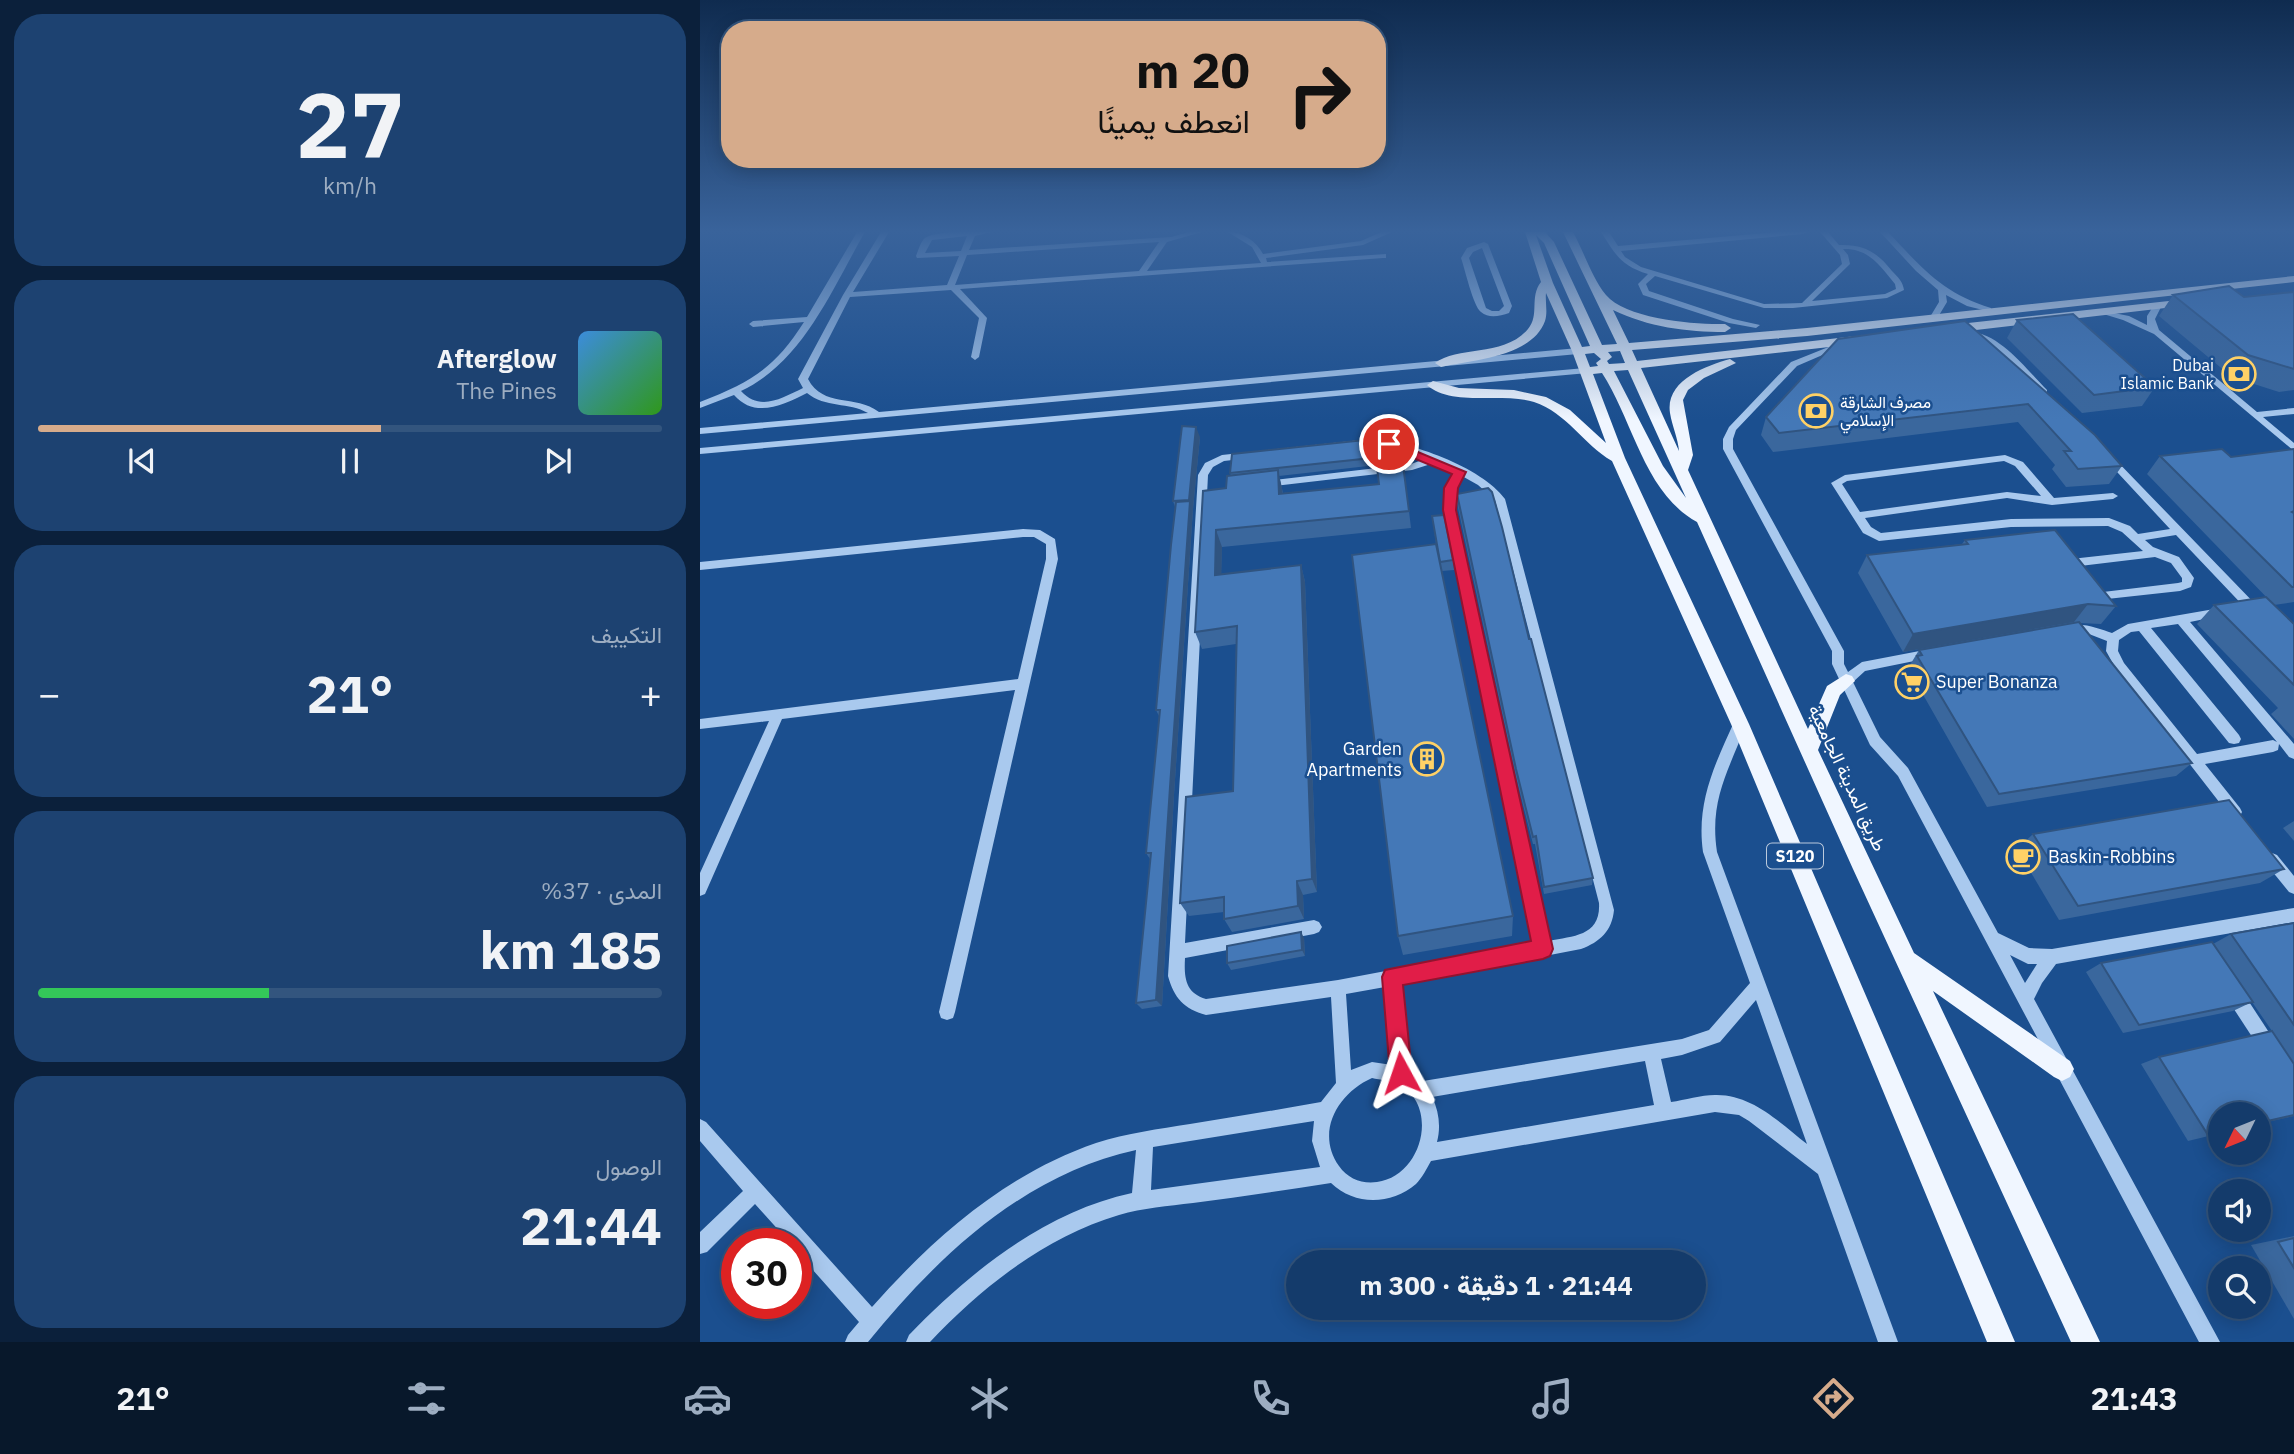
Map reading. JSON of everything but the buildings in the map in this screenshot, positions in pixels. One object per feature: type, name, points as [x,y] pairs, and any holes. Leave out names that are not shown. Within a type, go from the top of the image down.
[{"type":"main road","points":[[1441,363],[1504,348],[1529,337],[1538,324],[1539,295]]},
{"type":"main road","name":"S120","points":[[1552,295],[1578,351],[1618,458],[1740,724],[2001,1342]]},
{"type":"main road","points":[[1573,295],[1598,349],[1608,358],[1632,367]]},
{"type":"main road","name":"طريق المدينة الجامعية","points":[[1600,295],[1622,348],[1681,469],[1702,520],[2086,1342]]},
{"type":"main road","points":[[1578,351],[1807,332],[2140,295]]},
{"type":"main road","points":[[1585,371],[2270,295]]},
{"type":"main road","points":[[1602,298],[1636,316],[1692,327],[1721,329],[1756,326],[1807,332]]},
{"type":"main road","points":[[1578,351],[1600,360],[1607,369],[1665,484],[1680,503],[1702,520]]},
{"type":"main road","points":[[1681,469],[1686,452],[1675,414],[1679,393],[1696,376],[1751,352]]},
{"type":"main road","points":[[1433,385],[1460,392],[1514,393],[1548,403],[1576,419],[1597,445],[1618,458]]},
{"type":"main road","points":[[1809,750],[1833,691],[1846,681]]},
{"type":"main road","points":[[1907,961],[1947,986],[2011,1035],[2062,1069]]},
{"type":"street","points":[[700,405],[761,377],[777,363],[824,295]]},
{"type":"street","points":[[853,295],[847,295],[803,376],[807,390],[829,401],[864,406],[877,415]]},
{"type":"street","points":[[958,295],[983,318],[975,357]]},
{"type":"street","points":[[1477,295],[1482,309],[1491,314],[1506,311],[1508,306],[1504,295]]},
{"type":"street","points":[[1651,295],[1756,326]]},
{"type":"street","points":[[1720,295],[1753,305],[1774,307],[1894,295]]},
{"type":"street","points":[[1804,305],[1815,295]]},
{"type":"street","points":[[1934,317],[1941,307],[1941,295]]},
{"type":"street","points":[[1947,295],[1988,310]]},
{"type":"street","points":[[2157,307],[2150,315],[2150,321],[2157,332]]},
{"type":"street","points":[[2104,313],[2157,332],[2294,448]]},
{"type":"street","points":[[753,324],[809,319]]},
{"type":"street","points":[[2000,346],[2000,331],[2007,322]]},
{"type":"street","points":[[1954,329],[2000,346],[2056,404]]},
{"type":"street","points":[[1854,340],[1808,357],[1789,369],[1732,429],[1727,444],[1838,651],[1838,664],[1875,741],[1903,772],[2210,1342]]},
{"type":"street","points":[[700,431],[1578,351]]},
{"type":"street","points":[[700,451],[1585,371]]},
{"type":"street","points":[[735,390],[746,404],[756,406],[782,402],[807,390]]},
{"type":"street","points":[[2256,415],[2294,411]]},
{"type":"street","points":[[1378,442],[1399,446],[1433,460],[1488,486],[1500,499],[1606,903],[1605,922],[1591,938],[1543,949],[1338,988],[1206,1007],[1194,1004],[1185,998],[1176,976],[1209,491],[1203,475],[1209,465],[1230,457],[1378,442]]},
{"type":"street","points":[[2102,452],[2266,623]]},
{"type":"street","points":[[2052,502],[2019,464],[2000,458],[1841,479],[1836,486],[1870,533],[1884,538],[2011,523],[2104,522],[2121,525],[2154,552],[2179,564],[2188,574],[2187,584],[2107,595]]},
{"type":"street","points":[[1251,486],[1404,468],[1433,460]]},
{"type":"street","points":[[1459,472],[1451,488],[1449,510],[1543,949]]},
{"type":"street","points":[[1857,516],[2007,495],[2052,502],[2113,496]]},
{"type":"street","points":[[2135,538],[2179,531]]},
{"type":"street","points":[[700,566],[1037,533],[1051,542],[1053,549],[947,1012]]},
{"type":"street","points":[[2080,562],[2154,552]]},
{"type":"street","points":[[2246,827],[2115,659],[2112,651],[2113,638],[2121,630],[2251,607]]},
{"type":"street","points":[[2181,619],[2294,753]]},
{"type":"street","points":[[2142,626],[2234,739]]},
{"type":"street","points":[[2060,631],[2089,629],[2113,638]]},
{"type":"street","points":[[1846,681],[1862,667],[1939,653]]},
{"type":"street","points":[[700,723],[1021,684]]},
{"type":"street","points":[[700,889],[778,714]]},
{"type":"street","points":[[1740,724],[1708,802],[1706,835],[1757,986],[1888,1342]]},
{"type":"street","points":[[2193,760],[2273,746]]},
{"type":"street","points":[[2262,847],[2294,887]]},
{"type":"street","points":[[1993,937],[2016,951],[2040,958],[2197,938],[2294,915]]},
{"type":"street","points":[[1177,953],[1314,927]]},
{"type":"street","points":[[2025,1000],[2036,977],[2052,957]]},
{"type":"street","points":[[1392,977],[1401,1073]]},
{"type":"street","points":[[2222,977],[2280,1063]]},
{"type":"street","points":[[1421,1090],[1682,1047],[1714,1036],[1757,986]]},
{"type":"street","points":[[1338,988],[1344,1084]]},
{"type":"street","points":[[1651,1052],[1664,1110]]},
{"type":"street","points":[[1372,1070],[1401,1073],[1421,1090],[1428,1104],[1432,1120],[1426,1153],[1417,1169],[1405,1181],[1383,1191],[1360,1191],[1346,1185],[1334,1174],[1322,1150],[1322,1123],[1326,1110],[1344,1084],[1357,1075],[1372,1070]]},
{"type":"street","points":[[1426,1153],[1715,1103],[1741,1107],[1825,1169]]},
{"type":"street","points":[[855,1342],[919,1269],[960,1231],[1001,1200],[1043,1174],[1085,1155],[1145,1140],[1326,1110]]},
{"type":"street","points":[[700,1128],[872,1322]]},
{"type":"street","points":[[1141,1200],[1145,1140]]},
{"type":"street","points":[[916,1342],[963,1295],[1025,1248],[1088,1216],[1141,1200],[1334,1174]]},
{"type":"street","points":[[700,1245],[756,1191]]},
{"type":"place","name":"Dubai Islamic Bank","points":[[2239,374]]},
{"type":"place","name":"مصرف الشارقة الإسلامي","points":[[1816,411]]},
{"type":"place","name":"Super Bonanza","points":[[1912,682]]},
{"type":"place","name":"Garden Apartments","points":[[1427,759]]},
{"type":"place","name":"Baskin-Robbins","points":[[2023,857]]},
{"type":"route","points":[[1389,444],[1459,472],[1449,495],[1449,510],[1543,949],[1392,977],[1401,1073]]}]
